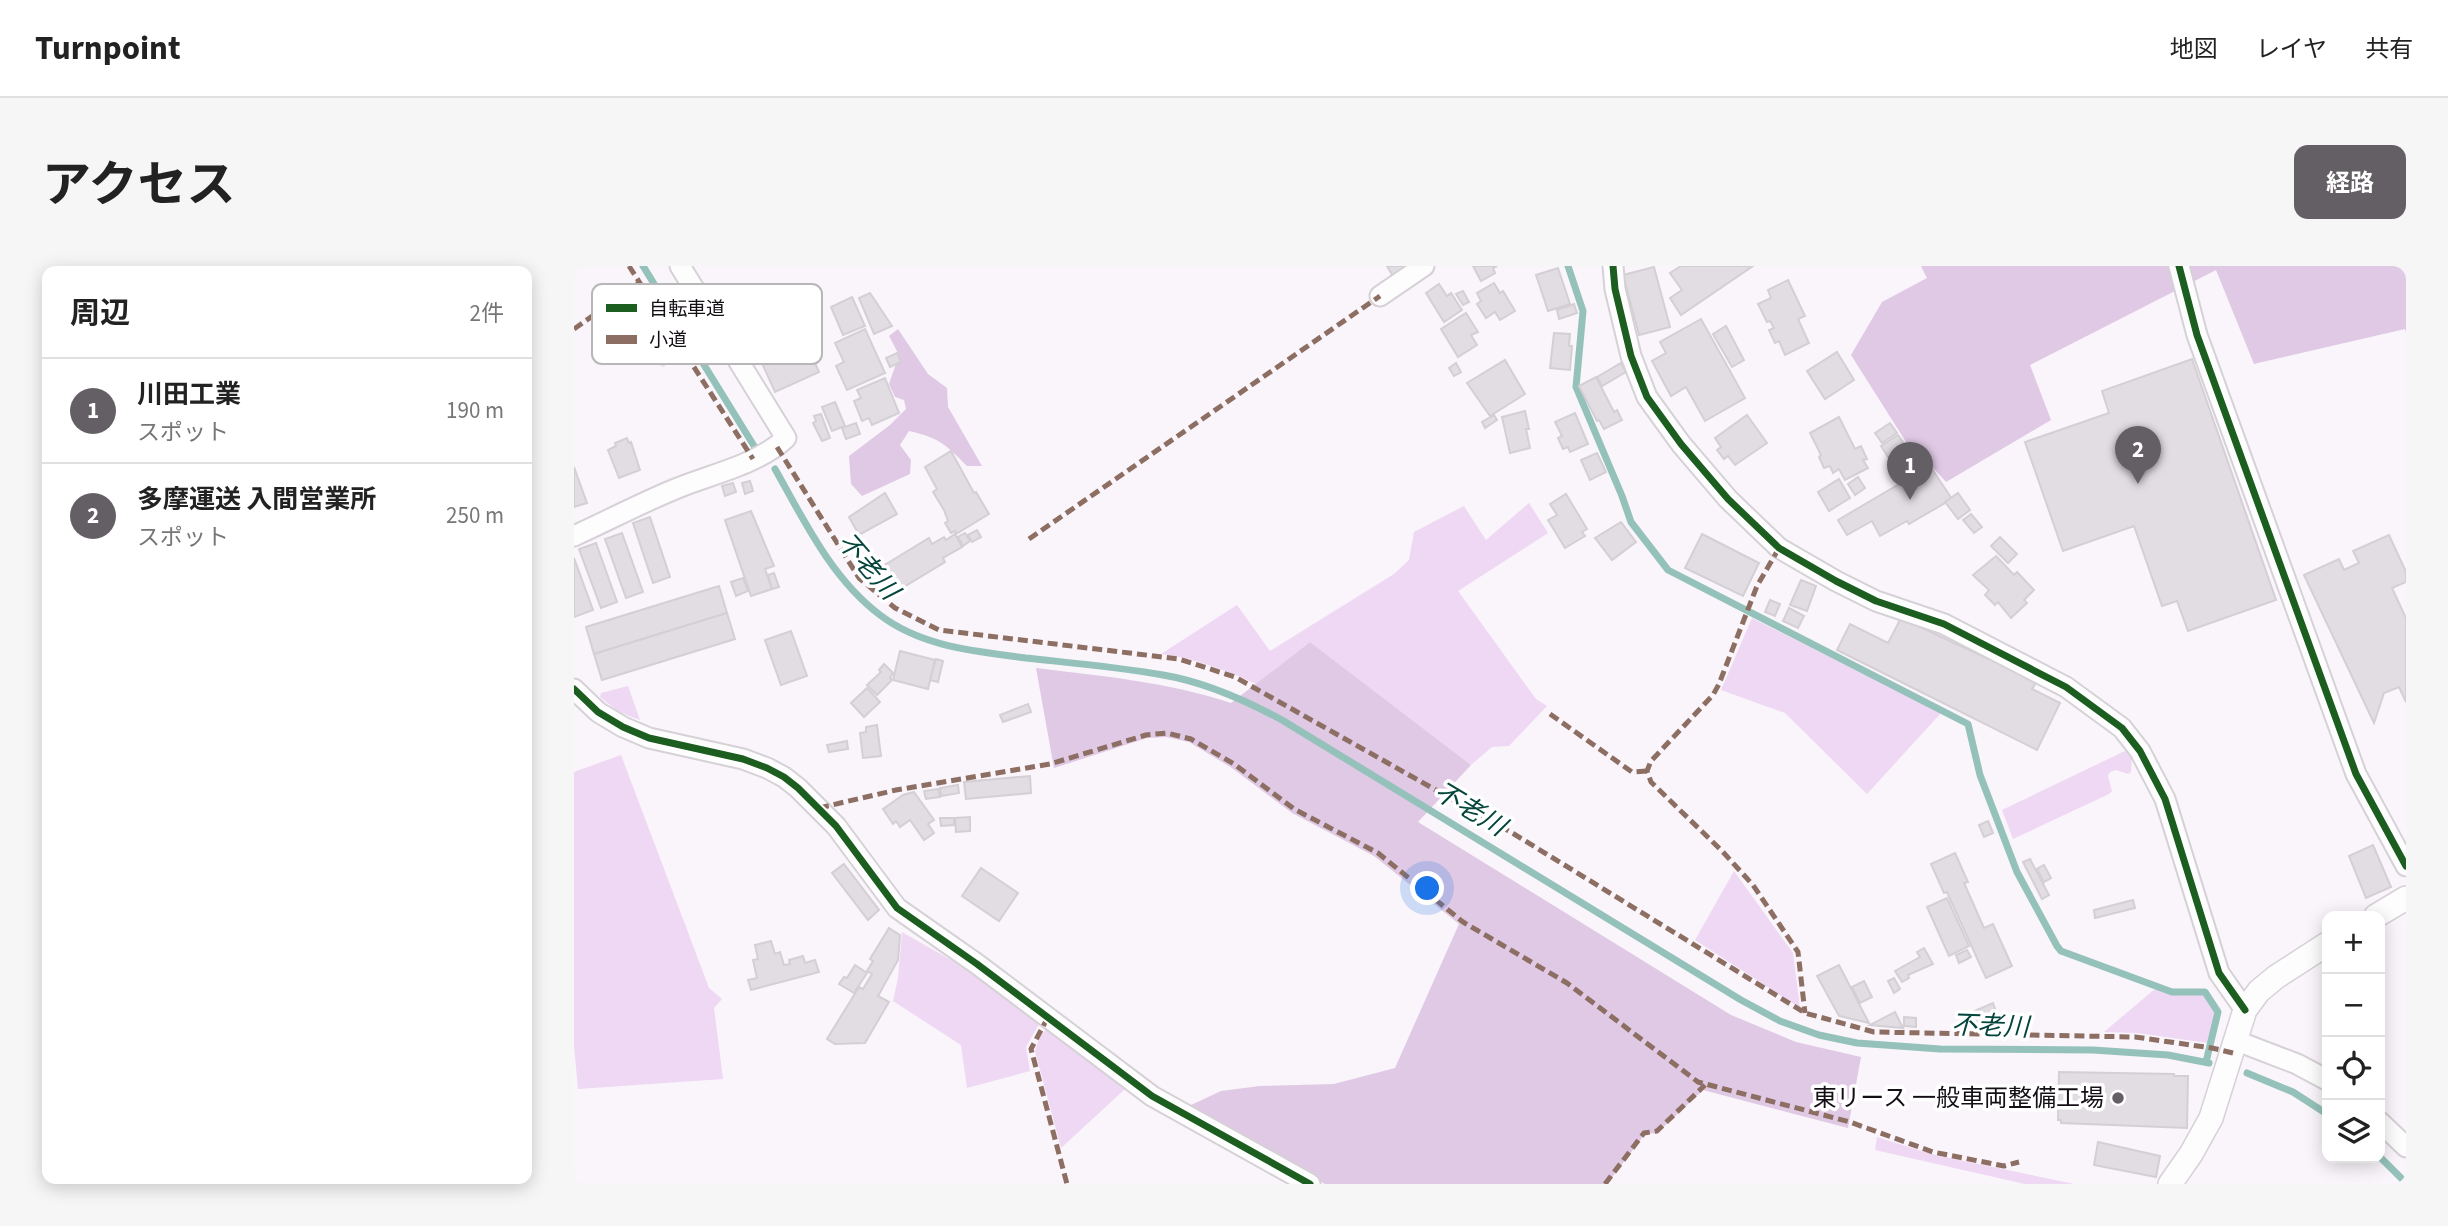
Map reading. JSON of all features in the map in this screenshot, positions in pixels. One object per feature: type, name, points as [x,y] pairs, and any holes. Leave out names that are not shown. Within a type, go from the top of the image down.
[{"type":"street","points":[[680,266],[691,284]]},
{"type":"street","points":[[1380,296],[1424,266]]},
{"type":"street","points":[[1613,266],[1615,289],[1630,356],[1647,397],[1681,444],[1728,499],[1779,548],[1876,601],[1944,624],[2034,670],[2066,687],[2122,728],[2140,751],[2165,799],[2219,973],[2245,1010]]},
{"type":"street","points":[[2179,266],[2197,335],[2356,774],[2406,866]]},
{"type":"street","points":[[574,536],[673,490],[753,459],[776,447],[786,438],[740,364]]},
{"type":"street","points":[[574,689],[598,712],[649,738],[743,759],[784,777],[799,788],[836,826],[897,908],[977,964],[1152,1096],[1310,1184]]},
{"type":"street","points":[[2384,911],[2406,898]]},
{"type":"street","points":[[2170,1184],[2211,1118],[2245,1010],[2259,990],[2276,976],[2322,947]]},
{"type":"street","points":[[2237,1041],[2297,1064],[2322,1077]]},
{"type":"street","points":[[2385,1127],[2406,1147]]},
{"type":"shaded area","points":[[1921,266],[2406,266],[2406,332],[2405,329],[2254,364],[2216,270],[2030,365],[2051,420],[1946,482],[1927,461],[1920,464],[1851,355],[1882,302],[1927,278]]},
{"type":"shaded area","points":[[898,329],[928,374],[947,388],[948,407],[982,466],[967,466],[942,443],[909,431],[900,445],[911,460],[910,474],[862,496],[851,484],[849,456],[890,425],[906,409],[904,400],[895,397],[889,384],[899,355],[889,336]]},
{"type":"shaded area","points":[[1529,503],[1548,533],[1458,591],[1536,699],[1547,706],[1509,746],[1492,747],[1471,765],[1310,642],[1256,684],[1209,665],[1161,654],[1237,605],[1270,651],[1394,574],[1409,560],[1414,532],[1464,506],[1486,540]]},
{"type":"shaded area","points":[[1752,618],[1941,713],[1867,794],[1785,713],[1721,690]]},
{"type":"shaded area","points":[[1310,642],[1471,765],[1418,822],[1731,1015],[1796,1042],[1861,1057],[1848,1128],[1703,1090],[1657,1133],[1645,1134],[1607,1184],[1325,1184],[1191,1105],[1221,1091],[1260,1086],[1334,1084],[1395,1068],[1459,924],[1374,856],[1292,813],[1232,768],[1189,742],[1166,737],[1147,738],[1054,768],[1036,668],[1159,685],[1231,703]]},
{"type":"shaded area","points":[[628,686],[640,720],[619,712],[600,697],[601,693]]},
{"type":"shaded area","points":[[2127,750],[2132,758],[2131,772],[2110,772],[2108,776],[2112,791],[2109,794],[2013,839],[2002,810]]},
{"type":"shaded area","points":[[621,755],[709,988],[722,999],[714,1008],[723,1079],[578,1089],[574,1046],[574,772]]},
{"type":"shaded area","points":[[1734,871],[1793,953],[1800,1008],[1695,940]]},
{"type":"shaded area","points":[[902,932],[951,960],[1039,1020],[1026,1047],[1030,1071],[967,1088],[961,1045],[893,1001]]},
{"type":"shaded area","points":[[2156,988],[2172,993],[2204,995],[2216,1012],[2208,1043],[2137,1033],[2104,1032]]},
{"type":"shaded area","points":[[1048,1027],[1067,1039],[1125,1089],[1061,1148],[1035,1051],[1039,1038]]},
{"type":"shaded area","points":[[1877,1137],[1931,1154],[2074,1184],[2025,1184],[1875,1150]]},
{"type":"building","points":[[1387,266],[1409,266],[1393,276]]},
{"type":"building","points":[[1473,266],[1497,266],[1493,268],[1495,273],[1481,281]]},
{"type":"building","points":[[1681,266],[1753,266],[1681,315],[1670,298],[1682,290],[1670,273]]},
{"type":"building","points":[[1654,267],[1670,327],[1639,335],[1623,275]]},
{"type":"building","points":[[1558,268],[1570,304],[1548,311],[1536,275]]},
{"type":"building","points":[[1788,280],[1805,316],[1798,319],[1809,343],[1785,355],[1779,341],[1775,343],[1769,330],[1774,328],[1770,321],[1767,322],[1758,304],[1771,298],[1768,290]]},
{"type":"building","points":[[1494,283],[1500,293],[1503,291],[1515,311],[1500,320],[1495,312],[1486,318],[1477,304],[1481,301],[1477,293]]},
{"type":"building","points":[[1439,284],[1447,296],[1451,293],[1462,310],[1444,322],[1426,293]]},
{"type":"building","points":[[1463,291],[1469,302],[1463,305],[1456,294]]},
{"type":"building","points":[[870,293],[892,326],[874,334],[859,298]]},
{"type":"building","points":[[852,297],[865,326],[843,335],[831,307]]},
{"type":"building","points":[[1574,304],[1577,313],[1559,319],[1557,310]]},
{"type":"building","points":[[1466,313],[1478,332],[1471,335],[1477,345],[1458,357],[1441,329]]},
{"type":"building","points":[[1701,319],[1745,398],[1705,421],[1686,387],[1671,396],[1652,361],[1666,353],[1660,342]]},
{"type":"building","points":[[1726,326],[1744,360],[1732,367],[1713,334]]},
{"type":"building","points":[[865,329],[885,373],[847,390],[836,366],[844,362],[835,343]]},
{"type":"building","points":[[1554,333],[1570,334],[1570,370],[1550,368]]},
{"type":"building","points":[[1837,352],[1854,380],[1825,399],[1807,371]]},
{"type":"building","points":[[897,353],[901,362],[890,367],[886,358]]},
{"type":"building","points":[[2192,359],[2276,600],[2188,631],[2177,601],[2162,606],[2134,526],[2063,551],[2025,442],[2109,413],[2102,391]]},
{"type":"building","points":[[1505,360],[1525,394],[1490,416],[1467,383]]},
{"type":"building","points":[[1456,363],[1461,372],[1454,376],[1449,368]]},
{"type":"building","points":[[1621,363],[1626,372],[1602,386],[1597,377]]},
{"type":"building","points":[[762,364],[815,364],[819,372],[775,392]]},
{"type":"building","points":[[1596,377],[1614,412],[1617,410],[1622,420],[1604,429],[1579,386]]},
{"type":"building","points":[[885,378],[899,413],[872,425],[869,418],[862,421],[854,401],[861,398],[857,390]]},
{"type":"building","points":[[835,402],[845,426],[832,431],[822,407]]},
{"type":"building","points":[[1525,411],[1530,448],[1510,453],[1502,417]]},
{"type":"building","points":[[1575,413],[1588,444],[1570,452],[1568,447],[1563,449],[1558,438],[1562,436],[1555,422]]},
{"type":"building","points":[[821,414],[830,438],[822,441],[813,423],[816,421],[814,416]]},
{"type":"building","points":[[1494,415],[1497,420],[1485,428],[1482,422]]},
{"type":"building","points":[[1747,415],[1767,443],[1735,465],[1728,456],[1724,459],[1717,450],[1721,447],[1715,438]]},
{"type":"building","points":[[1839,417],[1855,449],[1861,446],[1867,459],[1863,460],[1868,468],[1845,480],[1839,469],[1833,473],[1830,466],[1824,468],[1810,433]]},
{"type":"building","points":[[856,423],[860,434],[846,439],[842,428]]},
{"type":"building","points":[[1890,423],[1897,433],[1882,443],[1875,433]]},
{"type":"building","points":[[1898,435],[1915,459],[1897,471],[1881,446]]},
{"type":"building","points":[[627,438],[629,443],[631,442],[640,470],[619,478],[608,450],[616,446],[615,443]]},
{"type":"building","points":[[951,451],[989,514],[956,534],[955,531],[951,533],[945,523],[948,521],[944,510],[933,492],[937,489],[925,467]]},
{"type":"building","points":[[1597,453],[1606,472],[1590,480],[1581,460]]},
{"type":"building","points":[[1930,466],[1952,499],[1909,524],[1907,521],[1880,536],[1872,521],[1847,535],[1838,520]]},
{"type":"building","points":[[574,467],[587,503],[574,507]]},
{"type":"building","points":[[1858,477],[1865,488],[1855,495],[1848,484]]},
{"type":"building","points":[[1839,479],[1850,498],[1829,511],[1818,492]]},
{"type":"building","points":[[750,481],[753,491],[745,494],[742,483]]},
{"type":"building","points":[[733,483],[736,492],[725,496],[722,486]]},
{"type":"building","points":[[885,493],[897,514],[859,535],[849,517]]},
{"type":"building","points":[[1958,493],[1970,510],[1958,519],[1945,502]]},
{"type":"building","points":[[1566,494],[1587,529],[1582,532],[1585,536],[1565,548],[1548,520],[1557,515],[1550,504]]},
{"type":"building","points":[[751,511],[774,566],[765,569],[772,589],[751,596],[725,520]]},
{"type":"building","points":[[1971,514],[1982,527],[1974,533],[1963,520]]},
{"type":"building","points":[[650,517],[670,577],[653,583],[633,523]]},
{"type":"building","points":[[1621,522],[1636,542],[1612,560],[1595,538]]},
{"type":"building","points":[[977,530],[981,537],[972,542],[968,535]]},
{"type":"building","points":[[622,533],[643,592],[626,598],[605,539]]},
{"type":"building","points":[[965,533],[970,541],[963,546],[958,537]]},
{"type":"building","points":[[955,534],[962,547],[943,558],[945,562],[892,594],[878,569],[929,538],[932,544]]},
{"type":"building","points":[[1702,534],[1759,563],[1743,596],[1685,568]]},
{"type":"building","points":[[2389,535],[2406,572],[2406,582],[2392,588],[2406,618],[2406,702],[2399,687],[2384,693],[2374,723],[2304,575],[2339,559],[2344,570],[2359,563],[2353,551]]},
{"type":"building","points":[[2000,537],[2017,554],[2008,563],[1991,546]]},
{"type":"building","points":[[596,543],[617,602],[601,608],[579,549]]},
{"type":"building","points":[[1996,556],[2014,575],[2017,572],[2034,590],[2024,600],[2027,603],[2011,618],[1998,602],[1995,605],[1985,595],[1989,590],[1973,575]]},
{"type":"building","points":[[574,558],[593,610],[574,617]]},
{"type":"building","points":[[774,573],[779,587],[772,589],[768,575]]},
{"type":"building","points":[[743,578],[748,591],[736,596],[731,582]]},
{"type":"building","points":[[1801,580],[1816,586],[1807,611],[1790,605]]},
{"type":"building","points":[[719,586],[727,613],[594,654],[586,627]]},
{"type":"building","points":[[1770,600],[1780,604],[1775,616],[1765,612]]},
{"type":"building","points":[[1789,608],[1804,616],[1798,628],[1783,621]]},
{"type":"building","points":[[727,613],[735,639],[602,680],[594,654]]},
{"type":"building","points":[[1901,618],[2037,681],[2032,689],[2060,703],[2037,750],[1837,650],[1850,624],[1888,643]]},
{"type":"building","points":[[791,631],[807,676],[781,685],[765,640]]},
{"type":"building","points":[[900,651],[935,660],[928,689],[893,680]]},
{"type":"building","points":[[936,659],[943,661],[938,682],[930,680]]},
{"type":"building","points":[[884,664],[893,673],[890,678],[892,680],[877,695],[867,685],[881,672],[879,670]]},
{"type":"building","points":[[867,688],[880,702],[864,717],[851,703]]},
{"type":"building","points":[[1028,704],[1031,712],[1003,722],[1000,715]]},
{"type":"building","points":[[877,725],[881,756],[863,758],[860,733],[866,732],[866,727]]},
{"type":"building","points":[[847,741],[848,749],[829,752],[827,745]]},
{"type":"building","points":[[1030,776],[1031,793],[966,799],[964,782]]},
{"type":"building","points":[[958,785],[959,793],[941,796],[940,788]]},
{"type":"building","points":[[938,789],[940,797],[926,799],[924,791]]},
{"type":"building","points":[[914,792],[934,820],[928,824],[934,833],[924,840],[910,820],[900,827],[896,821],[893,824],[883,809],[903,795]]},
{"type":"building","points":[[970,817],[970,831],[956,832],[955,818]]},
{"type":"building","points":[[940,818],[954,818],[954,825],[941,826]]},
{"type":"building","points":[[1988,821],[1993,833],[1984,837],[1979,825]]},
{"type":"building","points":[[2373,845],[2391,887],[2366,898],[2349,856]]},
{"type":"building","points":[[1955,853],[1968,882],[1964,883],[1984,928],[1993,924],[2012,966],[1986,978],[1947,892],[1944,893],[1931,864]]},
{"type":"building","points":[[2030,859],[2049,895],[2042,899],[2023,862]]},
{"type":"building","points":[[844,864],[879,910],[868,920],[832,873]]},
{"type":"building","points":[[2044,865],[2051,878],[2044,882],[2037,869]]},
{"type":"building","points":[[981,868],[1018,893],[999,921],[962,896]]},
{"type":"building","points":[[1947,898],[1969,946],[1949,956],[1927,907]]},
{"type":"building","points":[[2133,900],[2135,908],[2095,918],[2094,910]]},
{"type":"building","points":[[889,928],[900,935],[898,960],[878,996],[889,1002],[865,1043],[835,1044],[827,1039],[859,987],[863,989],[872,974],[867,971],[873,961],[870,959]]},
{"type":"building","points":[[771,941],[775,954],[780,952],[784,965],[790,964],[789,960],[803,956],[805,963],[815,960],[819,972],[751,990],[748,980],[757,978],[753,960],[758,959],[755,945]]},
{"type":"building","points":[[1924,948],[1933,964],[1908,975],[1909,978],[1902,982],[1895,971],[1920,957],[1917,952]]},
{"type":"building","points":[[1967,950],[1971,957],[1959,963],[1956,955]]},
{"type":"building","points":[[855,965],[867,973],[854,993],[839,984],[844,977],[847,978]]},
{"type":"building","points":[[1839,965],[1869,1023],[1839,1016],[1817,976]]},
{"type":"building","points":[[1894,978],[1900,989],[1894,993],[1888,981]]},
{"type":"building","points":[[1864,981],[1872,997],[1860,1003],[1852,987]]},
{"type":"building","points":[[1993,1003],[1998,1017],[1978,1026],[1972,1012]]},
{"type":"building","points":[[1895,1012],[1903,1028],[1870,1025]]},
{"type":"building","points":[[1904,1017],[1916,1018],[1916,1027],[1904,1026]]},
{"type":"building","points":[[2059,1072],[2188,1076],[2187,1128],[2061,1123],[2061,1120],[2058,1120]]},
{"type":"building","points":[[2098,1142],[2160,1156],[2156,1177],[2094,1165]]},
{"type":"waterway","name":"不老川","points":[[643,266],[654,284]]},
{"type":"waterway","points":[[1568,266],[1583,311],[1576,387],[1631,522],[1668,570],[1968,724],[1980,775],[2017,872],[2057,946],[2061,951],[2172,992],[2205,992],[2218,1012],[2206,1062]]},
{"type":"waterway","name":"不老川","points":[[703,364],[759,454]]},
{"type":"waterway","name":"不老川","points":[[775,469],[833,566],[863,600],[896,626],[931,641],[968,650],[1163,675],[1194,682],[1239,699],[1282,720],[1741,1000],[1780,1021],[1819,1035],[1857,1043],[1940,1049],[2093,1050],[2168,1055],[2209,1063]]},
{"type":"waterway","name":"不老川","points":[[2247,1073],[2293,1092],[2322,1111]]},
{"type":"waterway","name":"不老川","points":[[2385,1162],[2406,1183]]},
{"type":"marked path","points":[[629,266],[641,284]]},
{"type":"marked path","points":[[1029,539],[1380,296]]},
{"type":"marked path","points":[[574,329],[592,316]]},
{"type":"marked path","points":[[692,364],[753,459]]},
{"type":"marked path","points":[[777,447],[859,578],[895,608],[939,630],[1179,659],[1235,677],[1514,834],[1805,1013],[1874,1032],[2135,1037],[2233,1053]]},
{"type":"marked path","points":[[1779,548],[1757,586],[1713,695],[1651,761],[1647,771],[1651,782],[1753,885],[1798,952],[1805,1013]]},
{"type":"marked path","points":[[1550,714],[1632,772],[1647,771]]},
{"type":"marked path","points":[[819,808],[896,790],[1050,764],[1146,735],[1167,733],[1191,739],[1234,764],[1294,809],[1378,853],[1463,922],[1567,983],[1698,1082],[1850,1122],[1933,1152],[2004,1166],[2019,1162]]},
{"type":"marked path","points":[[1048,1017],[1031,1049],[1067,1184]]},
{"type":"marked path","points":[[1605,1184],[1644,1133],[1657,1131],[1705,1085]]},
{"type":"cycle path","points":[[1613,266],[1615,289],[1631,356],[1647,397],[1681,444],[1728,499],[1779,548],[1876,601],[1944,624],[2066,687],[2122,728],[2140,751],[2165,799],[2219,973],[2245,1010]]},
{"type":"cycle path","points":[[2179,266],[2197,335],[2356,774],[2406,866]]},
{"type":"cycle path","points":[[574,689],[598,712],[649,738],[743,759],[784,777],[836,826],[897,908],[977,964],[1152,1096],[1310,1184]]},
{"type":"place","name":"多摩運送 入間営業所","points":[[2138,484]]},
{"type":"place","name":"川田工業","points":[[1910,500]]},
{"type":"place","name":"東リース 一般車両整備工場","points":[[2118,1098]]}]
